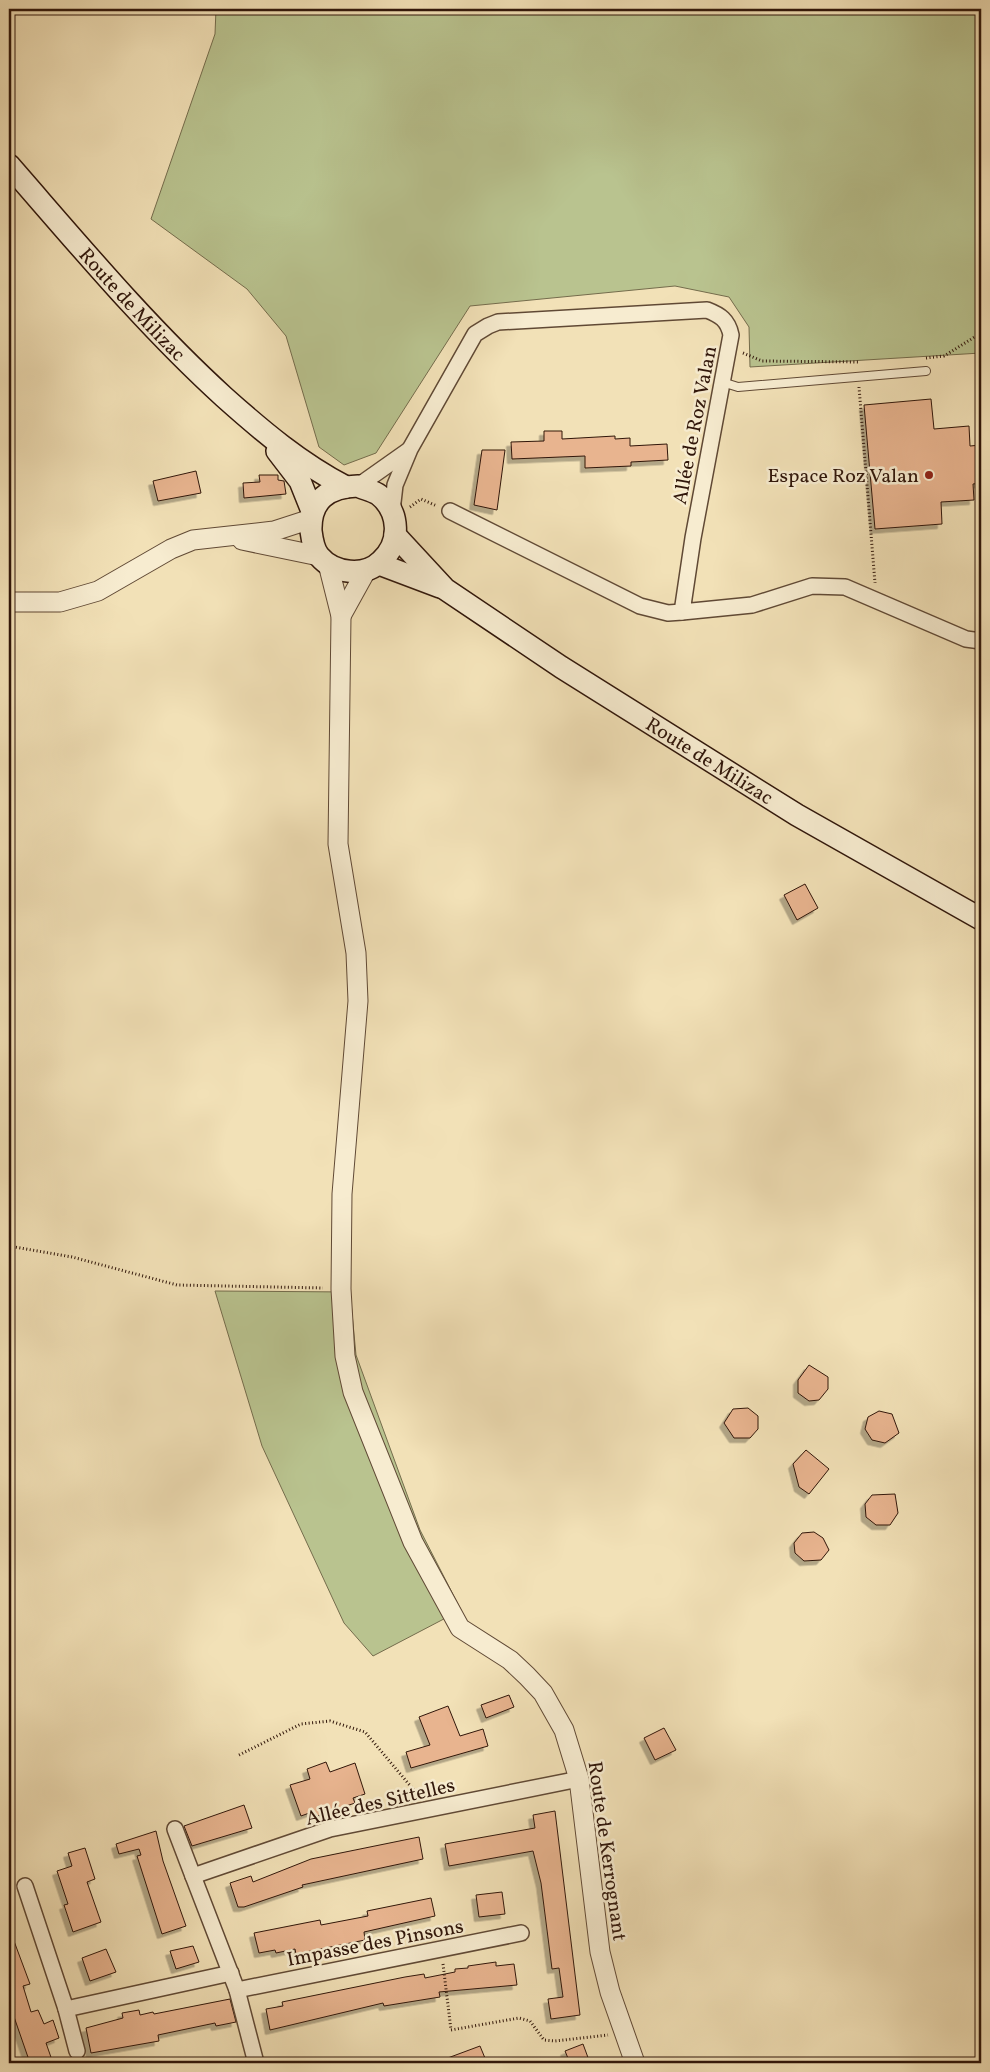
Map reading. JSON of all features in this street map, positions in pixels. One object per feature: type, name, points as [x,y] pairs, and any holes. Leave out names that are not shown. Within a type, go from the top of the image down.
[{"type":"main road","name":"Route de Milizac","points":[[9,165],[181,358],[265,434],[318,472],[352,487]]},
{"type":"main road","name":"Route de Milizac","points":[[265,434],[300,481],[312,515]]},
{"type":"main road","points":[[352,487],[378,494],[394,521],[388,555],[373,567],[355,572],[342,570],[324,560],[312,539],[312,515],[323,496],[352,487]]},
{"type":"main road","name":"Route de Milizac","points":[[394,521],[445,589]]},
{"type":"main road","name":"Route de Milizac","points":[[373,567],[445,589],[694,753],[797,815],[981,919]]},
{"type":"street","name":"Allée de Roz Valan","points":[[394,521],[395,485],[410,449],[475,334],[498,322],[707,310],[720,315],[729,325],[730,344],[693,538],[682,612]]},
{"type":"street","name":"Allée de Roz Valan","points":[[352,487],[410,449]]},
{"type":"street","points":[[450,510],[640,606],[668,613],[752,605],[812,586],[846,587],[966,639],[981,641]]},
{"type":"street","points":[[9,602],[60,602],[98,591],[171,549],[193,540],[274,531],[312,515]]},
{"type":"street","points":[[221,537],[324,560],[340,616],[338,844],[356,953],[358,1002],[342,1194],[341,1289]]},
{"type":"street","points":[[340,616],[373,567]]},
{"type":"street","name":"Route de Kerrognant","points":[[341,1289],[345,1356],[353,1392],[412,1542],[460,1628],[510,1660],[543,1693],[564,1730],[579,1780],[600,1952],[623,2033],[635,2063]]},
{"type":"street","name":"Allée des Sittelles","points":[[193,1876],[330,1828],[579,1780]]},
{"type":"street","points":[[175,1828],[237,1990],[256,2063]]},
{"type":"street","points":[[25,1886],[66,2009],[77,2051]]},
{"type":"street","name":"Impasse des Pinsons","points":[[237,1990],[521,1933]]},
{"type":"street","points":[[66,2009],[231,1973]]},
{"type":"lane","points":[[722,382],[738,387],[926,371]]},
{"type":"path","points":[[924,358],[944,356],[981,333]]},
{"type":"path","points":[[730,344],[751,358],[762,361],[865,362]]},
{"type":"path","points":[[860,402],[875,587]]},
{"type":"path","points":[[394,521],[421,499],[450,510]]},
{"type":"path","points":[[9,1246],[72,1257],[177,1285],[341,1289]]},
{"type":"path","points":[[239,1755],[301,1724],[330,1722],[356,1729],[366,1732],[373,1738],[429,1809]]},
{"type":"path","points":[[441,1949],[451,2030],[519,2018],[530,2021],[544,2040],[555,2041],[623,2033]]},
{"type":"green space","points":[[216,9],[981,9],[981,353],[750,367],[749,327],[729,297],[675,286],[470,306],[376,453],[344,465],[319,447],[286,336],[247,289],[151,219],[215,34]]},
{"type":"green space","points":[[215,1291],[350,1292],[356,1355],[420,1530],[461,1610],[373,1656],[344,1623],[262,1446]]},
{"type":"building","name":"Espace Roz Valan","points":[[931,399],[934,429],[969,426],[970,446],[981,445],[981,483],[973,484],[974,500],[941,502],[942,524],[875,529],[864,405]]},
{"type":"building","points":[[544,431],[562,431],[562,439],[615,436],[615,439],[630,438],[630,446],[667,444],[668,460],[631,462],[631,466],[585,468],[585,456],[512,459],[511,442],[544,441]]},
{"type":"building","points":[[482,450],[505,450],[497,510],[474,505]]},
{"type":"building","points":[[196,471],[201,493],[158,501],[153,481]]},
{"type":"building","points":[[259,475],[278,475],[278,480],[284,481],[286,494],[244,498],[243,483],[260,482]]},
{"type":"building","points":[[805,884],[818,908],[797,920],[784,895]]},
{"type":"building","points":[[809,1365],[828,1377],[828,1389],[819,1400],[809,1401],[798,1393],[798,1380]]},
{"type":"building","points":[[748,1408],[758,1416],[758,1429],[750,1438],[734,1438],[724,1423],[733,1409]]},
{"type":"building","points":[[879,1411],[892,1414],[899,1433],[885,1443],[872,1440],[865,1429],[868,1417]]},
{"type":"building","points":[[806,1450],[829,1469],[809,1494],[799,1487],[793,1464]]},
{"type":"building","points":[[895,1494],[898,1513],[890,1525],[876,1525],[866,1517],[865,1504],[872,1495]]},
{"type":"building","points":[[814,1532],[823,1538],[829,1550],[821,1560],[804,1561],[795,1553],[794,1543],[802,1533]]},
{"type":"building","points":[[509,1695],[514,1707],[486,1718],[481,1705]]},
{"type":"building","points":[[448,1706],[460,1736],[483,1729],[488,1746],[411,1768],[406,1752],[430,1745],[419,1717]]},
{"type":"building","points":[[664,1728],[676,1750],[655,1760],[644,1738]]},
{"type":"building","points":[[326,1762],[330,1772],[355,1763],[365,1794],[353,1798],[355,1803],[314,1817],[312,1812],[301,1816],[290,1785],[310,1779],[307,1769]]},
{"type":"building","points":[[244,1805],[252,1828],[192,1846],[184,1826]]},
{"type":"building","points":[[555,1811],[580,2015],[551,2019],[548,1999],[563,1997],[559,1968],[552,1969],[541,1883],[533,1851],[449,1866],[445,1844],[535,1828],[533,1815]]},
{"type":"building","points":[[156,1831],[163,1861],[186,1926],[162,1934],[137,1856],[141,1855],[139,1849],[119,1854],[116,1844]]},
{"type":"building","points":[[419,1837],[423,1859],[302,1885],[303,1887],[244,1907],[238,1907],[230,1883],[251,1876],[253,1882],[311,1859]]},
{"type":"building","points":[[85,1848],[95,1879],[87,1882],[101,1922],[73,1932],[64,1905],[68,1904],[57,1871],[72,1866],[68,1853]]},
{"type":"building","points":[[502,1892],[505,1914],[479,1917],[476,1895]]},
{"type":"building","points":[[431,1898],[435,1916],[364,1932],[365,1940],[296,1954],[295,1949],[276,1953],[275,1950],[259,1953],[254,1933],[320,1920],[321,1925],[368,1916],[367,1911]]},
{"type":"building","points":[[11,1933],[30,1984],[23,1986],[31,2012],[38,2010],[44,2024],[53,2020],[59,2038],[46,2043],[53,2063],[30,2063],[12,2011],[9,2012],[9,1934]]},
{"type":"building","points":[[193,1946],[199,1962],[176,1969],[170,1951]]},
{"type":"building","points":[[106,1949],[116,1972],[90,1981],[82,1958]]},
{"type":"building","points":[[496,1962],[496,1966],[514,1964],[517,1985],[439,1992],[440,1997],[384,2006],[383,2003],[270,2030],[266,2009],[283,2006],[282,2002],[405,1977],[424,1974],[425,1978],[455,1972],[455,1969],[468,1968],[468,1966]]},
{"type":"building","points":[[230,1999],[236,2022],[216,2026],[215,2023],[158,2035],[159,2041],[91,2053],[86,2028],[123,2018],[122,2013],[139,2010],[140,2015],[153,2012],[154,2014]]},
{"type":"building","points":[[583,2044],[590,2063],[570,2063],[565,2051]]},
{"type":"building","points":[[480,2046],[487,2063],[437,2062]]},
{"type":"place","name":"Espace Roz Valan","points":[[929,475]]}]
